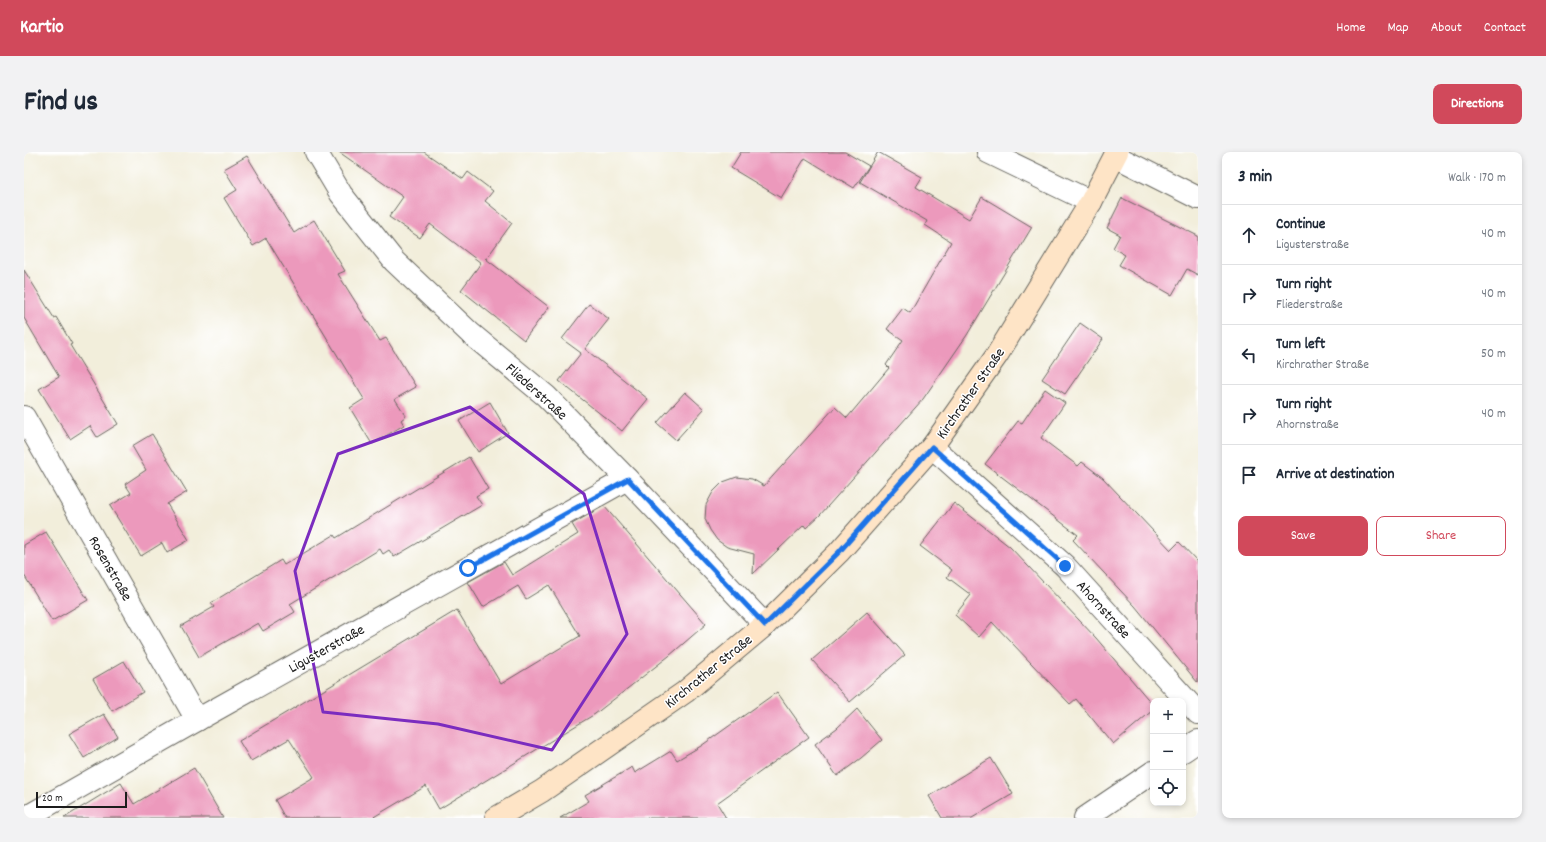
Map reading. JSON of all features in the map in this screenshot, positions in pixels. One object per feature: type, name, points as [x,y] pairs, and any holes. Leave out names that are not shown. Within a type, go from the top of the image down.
[{"type":"main road","name":"Kirchrather Straße","points":[[496,818],[542,791],[685,692],[765,625],[839,552],[932,447],[997,355],[1091,202],[1116,154]]},
{"type":"street","name":"Fliederstraße","points":[[316,152],[341,194],[394,261],[470,333],[546,396],[628,479],[765,625]]},
{"type":"street","points":[[988,152],[1091,202]]},
{"type":"street","points":[[1116,154],[1198,198]]},
{"type":"street","name":"Rosenstraße","points":[[24,417],[197,720]]},
{"type":"street","name":"Ahornstraße","points":[[932,447],[1065,566],[1198,713]]},
{"type":"street","name":"Ligusterstraße","points":[[25,818],[628,479]]},
{"type":"street","points":[[1186,749],[1198,741]]},
{"type":"street","points":[[1085,818],[1150,774]]},
{"type":"highlighted area","points":[[470,407],[584,494],[627,634],[552,750],[438,724],[323,712],[295,571],[338,454]]},
{"type":"building","points":[[339,152],[424,152],[463,179],[468,172],[493,191],[485,201],[512,223],[486,259],[549,307],[524,340],[461,290],[481,263],[430,224],[420,238],[389,217],[403,197]]},
{"type":"building","points":[[741,152],[845,152],[869,166],[854,188],[805,158],[781,198],[731,168]]},
{"type":"building","points":[[878,152],[922,177],[916,187],[969,219],[982,197],[1032,227],[967,335],[923,399],[820,515],[806,528],[804,525],[753,574],[754,554],[727,547],[717,540],[710,530],[705,519],[706,505],[713,492],[723,482],[737,477],[752,479],[764,486],[835,407],[847,418],[889,368],[886,365],[903,340],[887,329],[903,308],[910,313],[951,242],[925,225],[927,221],[860,182]]},
{"type":"building","points":[[247,156],[294,233],[314,220],[345,271],[338,274],[380,341],[386,338],[416,387],[395,399],[406,416],[401,420],[404,425],[372,444],[350,408],[364,399],[266,238],[253,246],[224,198],[237,190],[224,169]]},
{"type":"building","points":[[1122,198],[1198,236],[1198,275],[1187,269],[1172,295],[1119,265],[1125,255],[1113,248],[1120,235],[1107,228]]},
{"type":"building","points":[[24,270],[54,318],[56,317],[72,344],[70,345],[118,424],[97,437],[90,426],[70,439],[39,389],[59,377],[24,318]]},
{"type":"building","points":[[589,304],[609,319],[585,349],[648,399],[622,431],[559,381],[581,353],[562,339]]},
{"type":"building","points":[[1080,323],[1103,339],[1065,394],[1042,379]]},
{"type":"building","points":[[1045,389],[1065,403],[1041,438],[1078,466],[1082,462],[1103,478],[1171,550],[1179,542],[1198,562],[1198,683],[1135,606],[1073,540],[1078,535],[985,464],[1018,421],[1022,423]]},
{"type":"building","points":[[685,392],[704,409],[676,440],[657,423]]},
{"type":"building","points":[[490,402],[508,433],[478,452],[459,421]]},
{"type":"building","points":[[152,434],[187,492],[167,504],[189,540],[167,553],[162,543],[141,556],[110,506],[131,493],[125,484],[146,470],[132,446]]},
{"type":"building","points":[[469,457],[488,489],[476,496],[482,505],[394,557],[389,550],[383,554],[380,549],[290,604],[295,612],[263,631],[258,623],[199,657],[181,626],[214,607],[211,603],[281,560],[284,565],[334,535],[336,538]]},
{"type":"building","points":[[954,503],[1010,547],[1096,638],[1150,701],[1150,713],[1113,744],[1076,699],[1070,704],[992,622],[979,637],[955,615],[971,595],[947,577],[952,570],[920,546]]},
{"type":"building","points":[[604,506],[706,624],[669,656],[595,714],[439,809],[426,786],[372,818],[285,818],[275,800],[314,777],[289,739],[251,761],[239,741],[457,610],[501,684],[580,636],[549,585],[526,599],[518,586],[483,607],[468,582],[504,562],[512,575],[578,534],[572,524]]},
{"type":"building","points":[[46,532],[88,600],[52,621],[24,575],[24,545]]},
{"type":"building","points":[[867,612],[905,655],[850,702],[812,660]]},
{"type":"building","points":[[124,661],[143,692],[112,711],[93,679]]},
{"type":"building","points":[[777,692],[809,737],[717,803],[726,818],[560,818],[589,801],[585,795],[632,767],[635,773],[671,751],[677,760],[701,746]]},
{"type":"building","points":[[857,709],[882,740],[837,776],[815,744],[837,728]]},
{"type":"building","points":[[104,714],[118,737],[84,758],[69,734]]},
{"type":"building","points":[[991,758],[1013,794],[972,818],[942,818],[929,796]]},
{"type":"building","points":[[194,768],[223,818],[64,818],[121,783],[134,804]]},
{"type":"route","points":[[468,568],[628,479],[765,625],[839,552],[932,447],[1065,566]]}]
